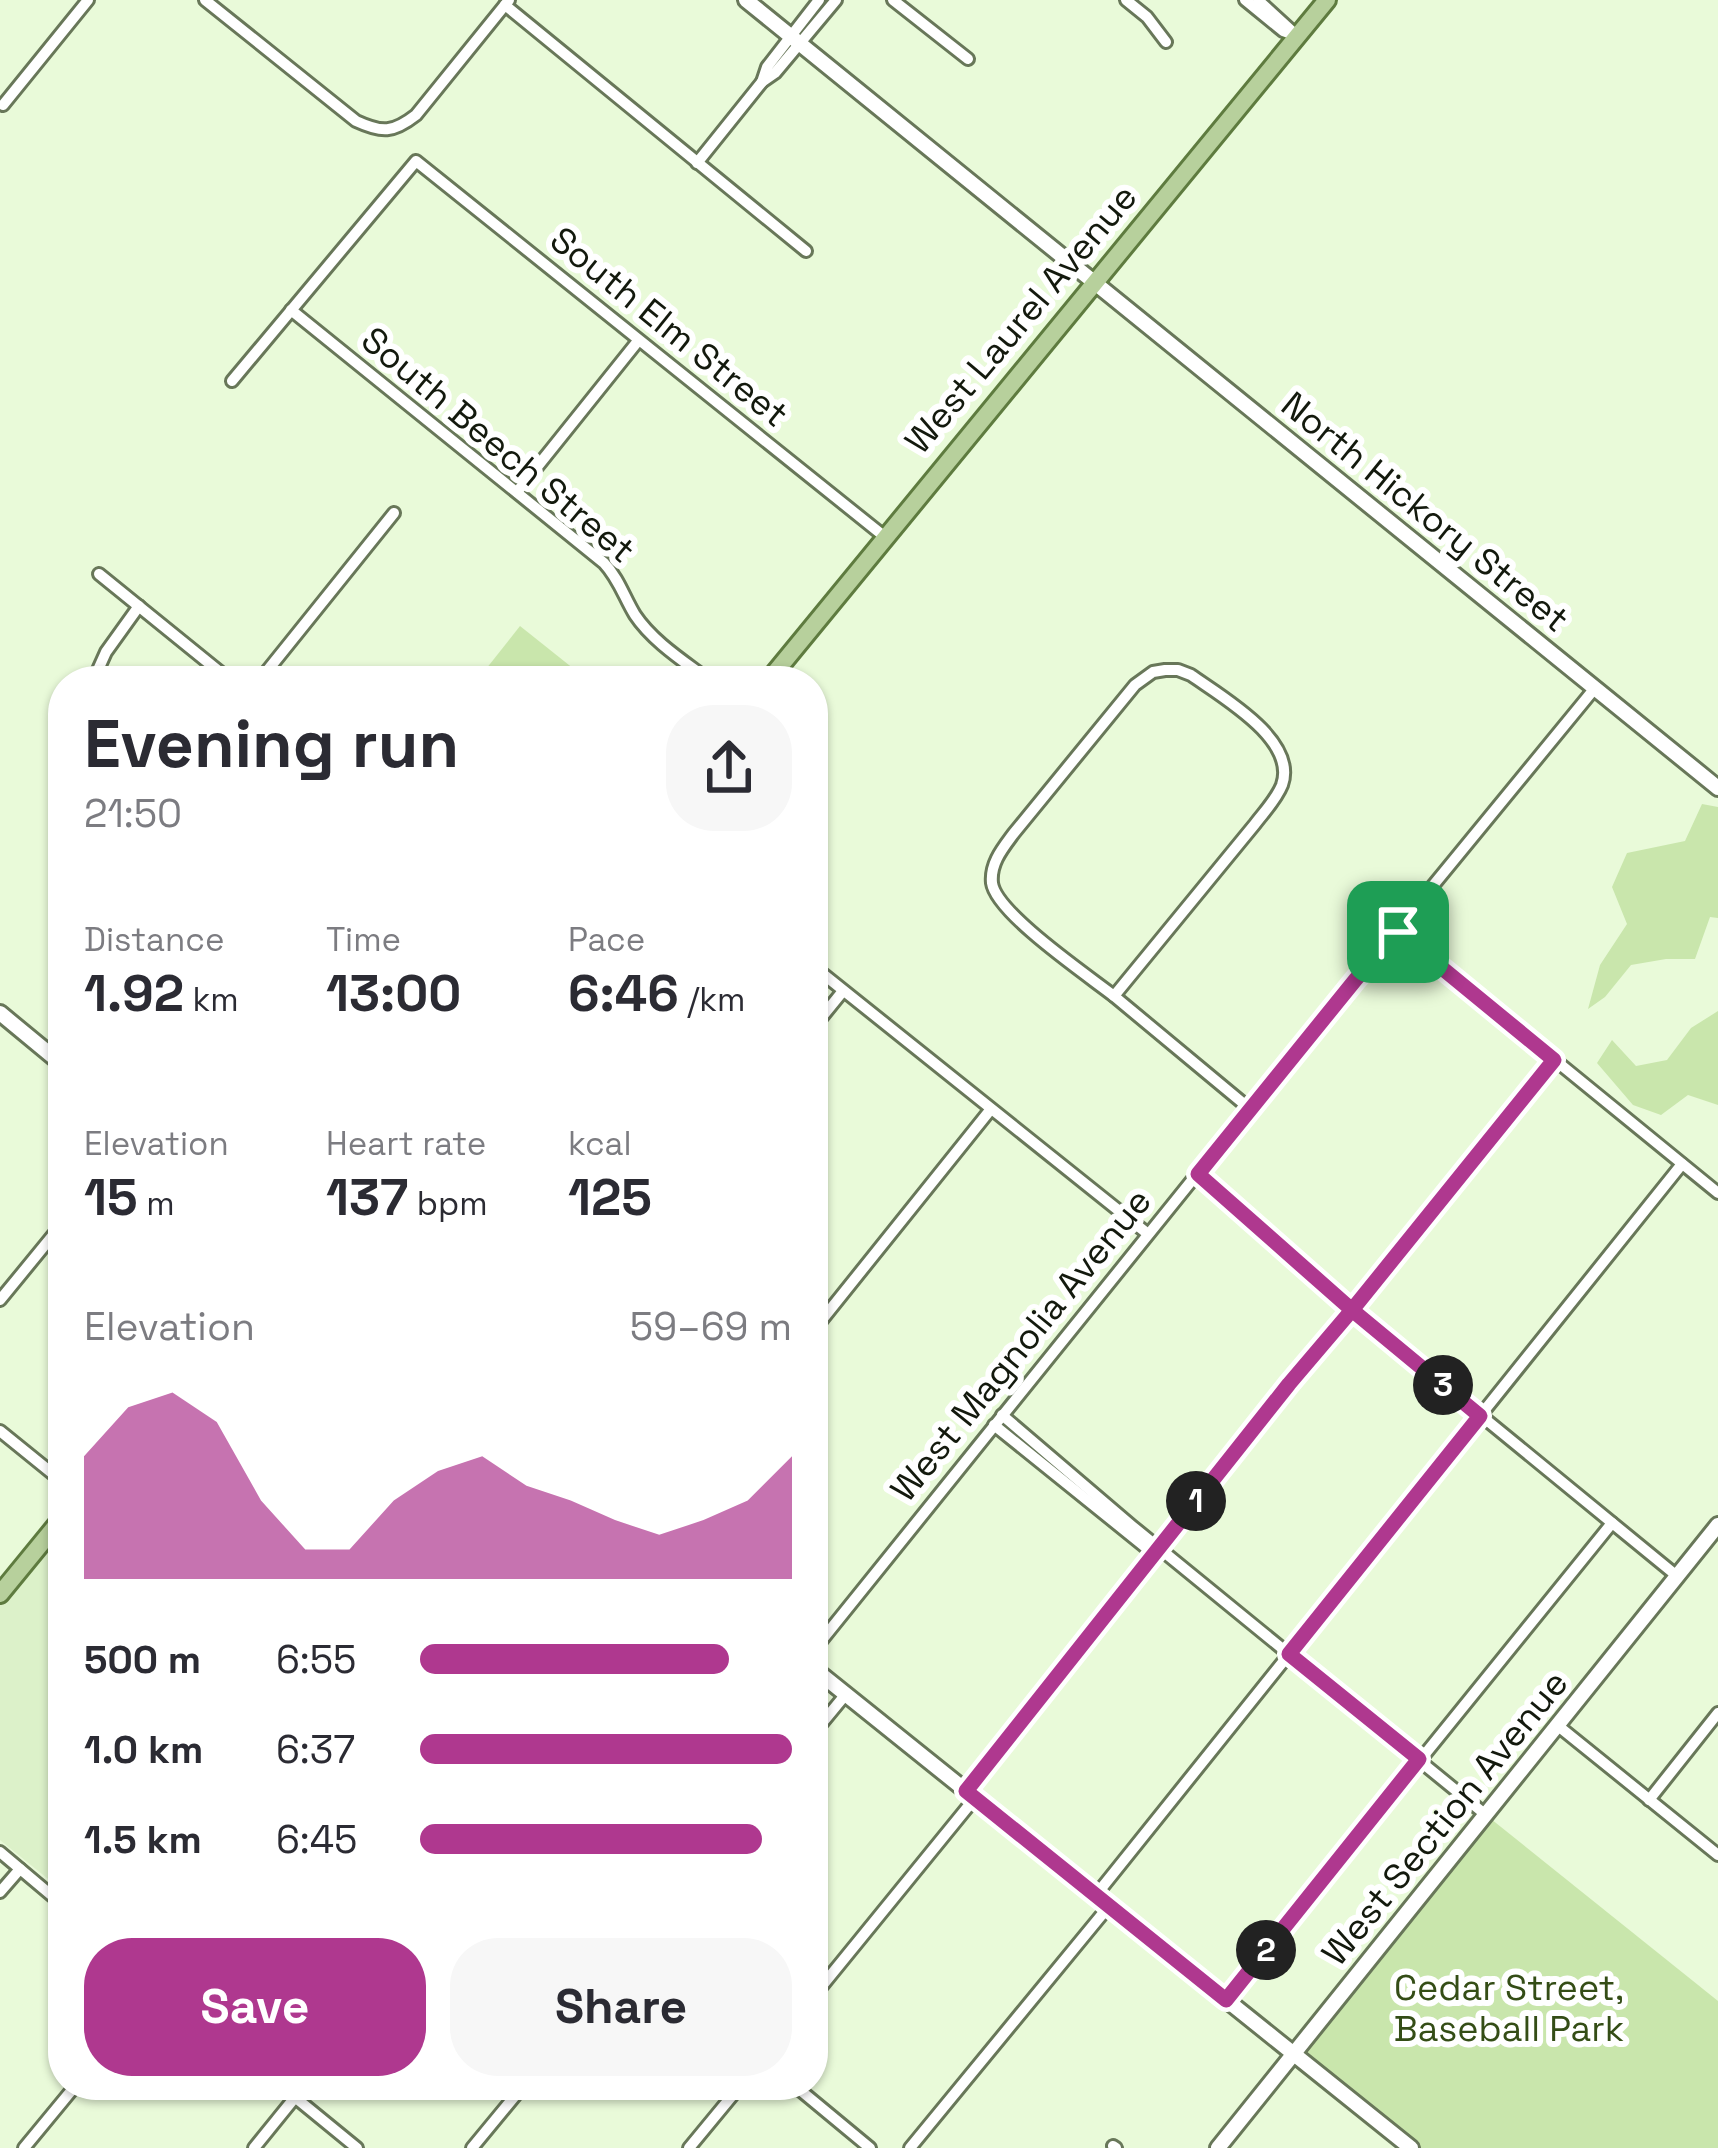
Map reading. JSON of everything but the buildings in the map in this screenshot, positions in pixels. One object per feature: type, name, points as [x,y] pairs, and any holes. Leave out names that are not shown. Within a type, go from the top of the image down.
[{"type":"main road","name":"West Laurel Avenue","points":[[780,666],[1327,0]]},
{"type":"main road","points":[[0,1594],[48,1535]]},
{"type":"street","points":[[3,105],[88,0]]},
{"type":"street","points":[[206,0],[356,121],[386,130],[400,128],[416,115],[507,3],[806,251]]},
{"type":"street","name":"North Hickory Street","points":[[746,0],[1718,788]]},
{"type":"street","points":[[796,40],[819,0]]},
{"type":"street","points":[[698,163],[762,82],[766,67],[836,0]]},
{"type":"street","points":[[893,0],[968,59]]},
{"type":"street","points":[[1126,0],[1166,42]]},
{"type":"street","points":[[1244,0],[1283,31],[1297,36]]},
{"type":"street","points":[[1258,0],[1297,36]]},
{"type":"street","name":"South Elm Street","points":[[291,310],[416,161],[885,538]]},
{"type":"street","points":[[232,381],[291,310]]},
{"type":"street","name":"South Beech Street","points":[[291,310],[604,563],[651,634],[691,666]]},
{"type":"street","points":[[517,492],[638,341]]},
{"type":"street","points":[[271,666],[394,513]]},
{"type":"street","points":[[99,574],[213,666]]},
{"type":"street","points":[[100,666],[139,606]]},
{"type":"street","points":[[1114,996],[1255,824],[1283,780],[1282,757],[1268,735],[1178,670],[1153,672],[1135,685],[996,859],[994,893],[1010,913],[1250,1109]]},
{"type":"street","name":"West Magnolia Avenue","points":[[828,1632],[1595,688]]},
{"type":"street","points":[[1398,932],[1718,1193]]},
{"type":"street","points":[[828,978],[1148,1234]]},
{"type":"street","points":[[828,1010],[843,991]]},
{"type":"street","points":[[0,1013],[48,1051]]},
{"type":"street","points":[[828,1978],[1156,1551],[1554,1060]]},
{"type":"street","points":[[828,1312],[991,1109]]},
{"type":"street","points":[[910,2148],[1289,1654],[1682,1164]]},
{"type":"street","points":[[1198,1174],[1352,1310],[1677,1576]]},
{"type":"street","points":[[0,1300],[48,1241]]},
{"type":"street","points":[[998,1420],[1486,1815]]},
{"type":"street","points":[[0,1431],[48,1470]]},
{"type":"street","points":[[1226,2000],[1612,1523]]},
{"type":"street","name":"West Section Avenue","points":[[1218,2148],[1718,1525]]},
{"type":"street","points":[[828,1680],[1408,2147]]},
{"type":"street","points":[[828,1716],[846,1694]]},
{"type":"street","points":[[1649,1800],[1718,1713]]},
{"type":"street","points":[[1557,1725],[1718,1856]]},
{"type":"street","points":[[0,1852],[48,1892]]},
{"type":"street","points":[[0,1892],[20,1869]]},
{"type":"street","points":[[24,2148],[64,2100]]},
{"type":"street","points":[[254,2148],[293,2100]]},
{"type":"street","points":[[297,2100],[357,2148]]},
{"type":"street","points":[[472,2148],[512,2100]]},
{"type":"street","points":[[689,2148],[729,2100]]},
{"type":"street","points":[[812,2100],[870,2148]]},
{"type":"shaded area","points":[[48,1546],[48,1879],[0,1840],[0,1605]]},
{"type":"green space","points":[[520,626],[570,666],[488,666]]},
{"type":"green space","points":[[1702,804],[1718,807],[1718,918],[1710,917],[1695,959],[1631,965],[1605,997],[1588,1009],[1600,965],[1627,924],[1612,887],[1627,853],[1685,841]]},
{"type":"green space","points":[[1718,1011],[1718,1105],[1688,1095],[1661,1115],[1633,1105],[1597,1063],[1612,1040],[1636,1066],[1667,1060],[1691,1028]]},
{"type":"green space","name":"Cedar Street, Baseball Park","points":[[1486,1815],[1718,2001],[1718,2148],[1421,2148],[1304,2053]]},
{"type":"route","points":[[1398,932],[1198,1174],[1352,1310],[966,1791],[1226,2000],[1419,1759],[1289,1654],[1480,1416],[1352,1310],[1554,1060],[1398,932]]}]
